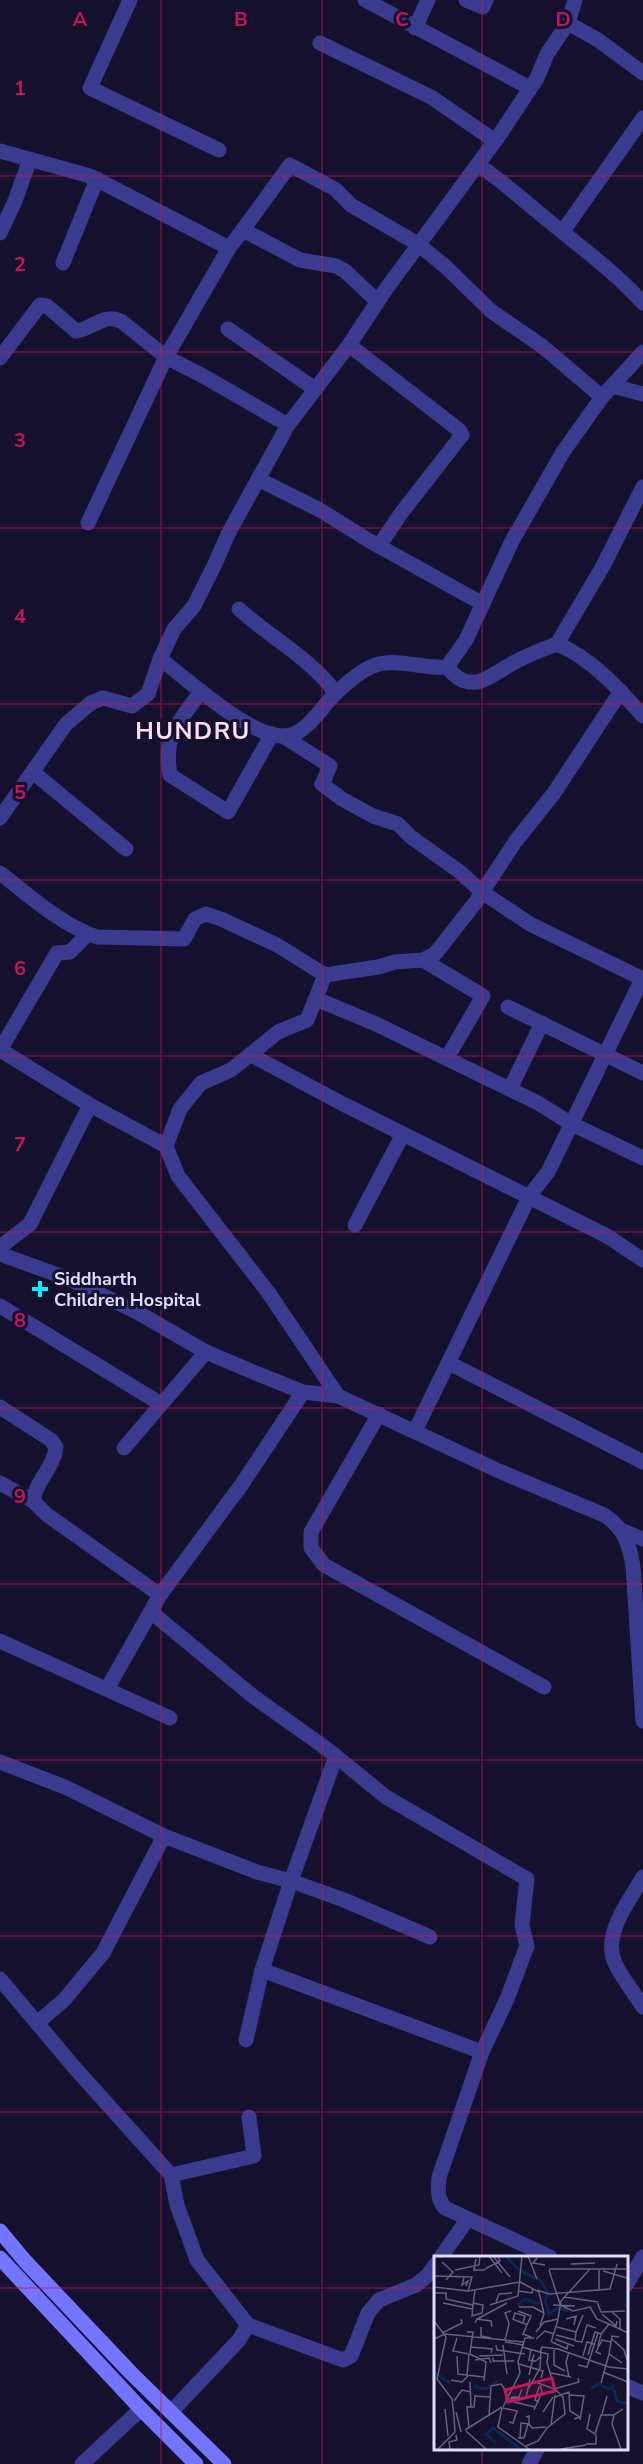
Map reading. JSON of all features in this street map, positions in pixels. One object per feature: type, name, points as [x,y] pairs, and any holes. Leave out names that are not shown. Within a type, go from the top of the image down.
[{"type":"main road","points":[[0,2231],[25,2261],[224,2464]]},
{"type":"main road","points":[[0,2258],[141,2409],[196,2464]]},
{"type":"street","points":[[130,0],[90,88],[219,150]]},
{"type":"street","points":[[365,0],[530,88]]},
{"type":"street","points":[[415,28],[428,0]]},
{"type":"street","points":[[466,0],[483,7],[486,0]]},
{"type":"street","points":[[0,818],[66,724],[91,703],[103,698],[132,706],[148,694],[160,659],[174,629],[194,606],[228,534],[260,480],[288,425],[349,345],[377,301],[495,141],[530,88],[547,54],[568,23],[574,0]]},
{"type":"street","points":[[568,23],[598,40],[643,73]]},
{"type":"street","points":[[320,43],[431,97],[495,141]]},
{"type":"street","points":[[563,231],[643,118]]},
{"type":"street","points":[[0,151],[97,179],[229,248]]},
{"type":"street","points":[[0,232],[15,201],[30,159]]},
{"type":"street","points":[[88,523],[166,357],[229,248],[290,165],[335,189],[351,205],[418,244],[491,310],[607,392],[643,394]]},
{"type":"street","points":[[478,165],[506,183],[606,267],[643,303]]},
{"type":"street","points":[[63,263],[97,179]]},
{"type":"street","points":[[240,236],[247,232],[300,260],[336,266],[345,271],[377,301]]},
{"type":"street","points":[[0,358],[40,305],[47,306],[76,331],[84,330],[100,320],[112,317],[121,321],[166,357],[206,376],[288,425]]},
{"type":"street","points":[[228,329],[315,389]]},
{"type":"street","points":[[349,345],[459,430],[462,435],[402,512],[379,546]]},
{"type":"street","points":[[447,668],[466,640],[512,541],[544,482],[582,422],[643,352]]},
{"type":"street","points":[[260,480],[321,510],[379,546],[483,604]]},
{"type":"street","points":[[447,668],[454,677],[469,682],[484,682],[515,662],[557,644],[603,566],[643,487]]},
{"type":"street","points":[[239,609],[301,657],[324,677],[336,692]]},
{"type":"street","points":[[557,644],[585,659],[621,691],[643,716]]},
{"type":"street","points":[[160,659],[231,713],[262,731],[277,735],[330,766],[322,784],[342,799],[374,816],[398,824],[411,837],[460,872],[482,892],[530,924],[643,979],[604,1053],[548,1172],[530,1196],[415,1431]]},
{"type":"street","points":[[201,691],[171,736],[166,754],[170,775],[228,812],[277,735],[299,732],[336,692],[379,664],[447,668]]},
{"type":"street","points":[[0,873],[51,911],[88,934],[107,937],[184,939],[195,919],[206,914],[278,945],[325,975],[378,967],[395,962],[423,960],[435,954],[482,892],[515,842],[554,793],[621,691]]},
{"type":"street","points":[[34,772],[126,849]]},
{"type":"street","points":[[88,934],[70,952],[57,953],[0,1050],[90,1105],[166,1146],[178,1176],[268,1292],[338,1396]]},
{"type":"street","points":[[423,960],[483,996],[447,1058]]},
{"type":"street","points":[[166,1146],[180,1109],[201,1083],[231,1070],[278,1032],[307,1020],[325,975]]},
{"type":"street","points":[[316,999],[376,1024],[447,1058],[538,1103],[570,1123],[643,1158]]},
{"type":"street","points":[[508,1007],[643,1073]]},
{"type":"street","points":[[510,1089],[542,1023]]},
{"type":"street","points":[[251,1055],[608,1236],[643,1260]]},
{"type":"street","points":[[0,1247],[30,1224],[90,1105]]},
{"type":"street","points":[[355,1225],[403,1134]]},
{"type":"street","points":[[0,1254],[69,1279],[138,1312],[206,1352],[303,1392],[338,1396],[499,1471],[604,1515],[623,1532],[629,1544],[633,1566],[643,1721]]},
{"type":"street","points":[[0,1306],[161,1404]]},
{"type":"street","points":[[124,1448],[206,1352]]},
{"type":"street","points":[[449,1363],[643,1462]]},
{"type":"street","points":[[107,1689],[160,1594],[242,1484],[303,1392]]},
{"type":"street","points":[[0,1407],[51,1440],[56,1447],[55,1460],[34,1488],[33,1501]]},
{"type":"street","points":[[379,1414],[311,1532],[311,1548],[324,1565],[544,1687]]},
{"type":"street","points":[[0,1483],[33,1501],[46,1514],[160,1594]]},
{"type":"street","points":[[623,1532],[643,1539]]},
{"type":"street","points":[[151,1612],[254,1697],[336,1756],[386,1797],[527,1879],[522,1925],[527,1946],[507,1999],[482,2052],[439,2177],[438,2190],[441,2203],[445,2208],[548,2256]]},
{"type":"street","points":[[0,1641],[170,1718]]},
{"type":"street","points":[[246,2040],[262,1971],[291,1881],[336,1756]]},
{"type":"street","points":[[0,1762],[65,1787],[164,1836],[257,1872],[291,1881],[344,1900],[430,1937]]},
{"type":"street","points":[[37,2023],[64,2000],[103,1953],[164,1836]]},
{"type":"street","points":[[643,1877],[622,1914],[612,1940],[611,1952],[619,1971],[643,2007]]},
{"type":"street","points":[[262,1971],[482,2052]]},
{"type":"street","points":[[0,1979],[171,2175],[177,2205],[197,2260],[248,2325],[343,2360],[351,2356],[368,2313],[380,2300],[416,2285],[434,2267]]},
{"type":"street","points":[[171,2175],[254,2156],[249,2116]]},
{"type":"street","points":[[442,2256],[467,2220]]},
{"type":"street","points":[[628,2284],[641,2266]]},
{"type":"street","points":[[171,2412],[239,2340],[248,2325]]},
{"type":"street","points":[[628,2386],[643,2393]]},
{"type":"street","points":[[82,2464],[141,2409]]},
{"type":"street","points":[[529,2464],[537,2449]]},
{"type":"place","name":"Siddharth Children Hospital","points":[[40,1289]]},
{"type":"district","name":"HUNDRU","points":[[193,731]]}]
